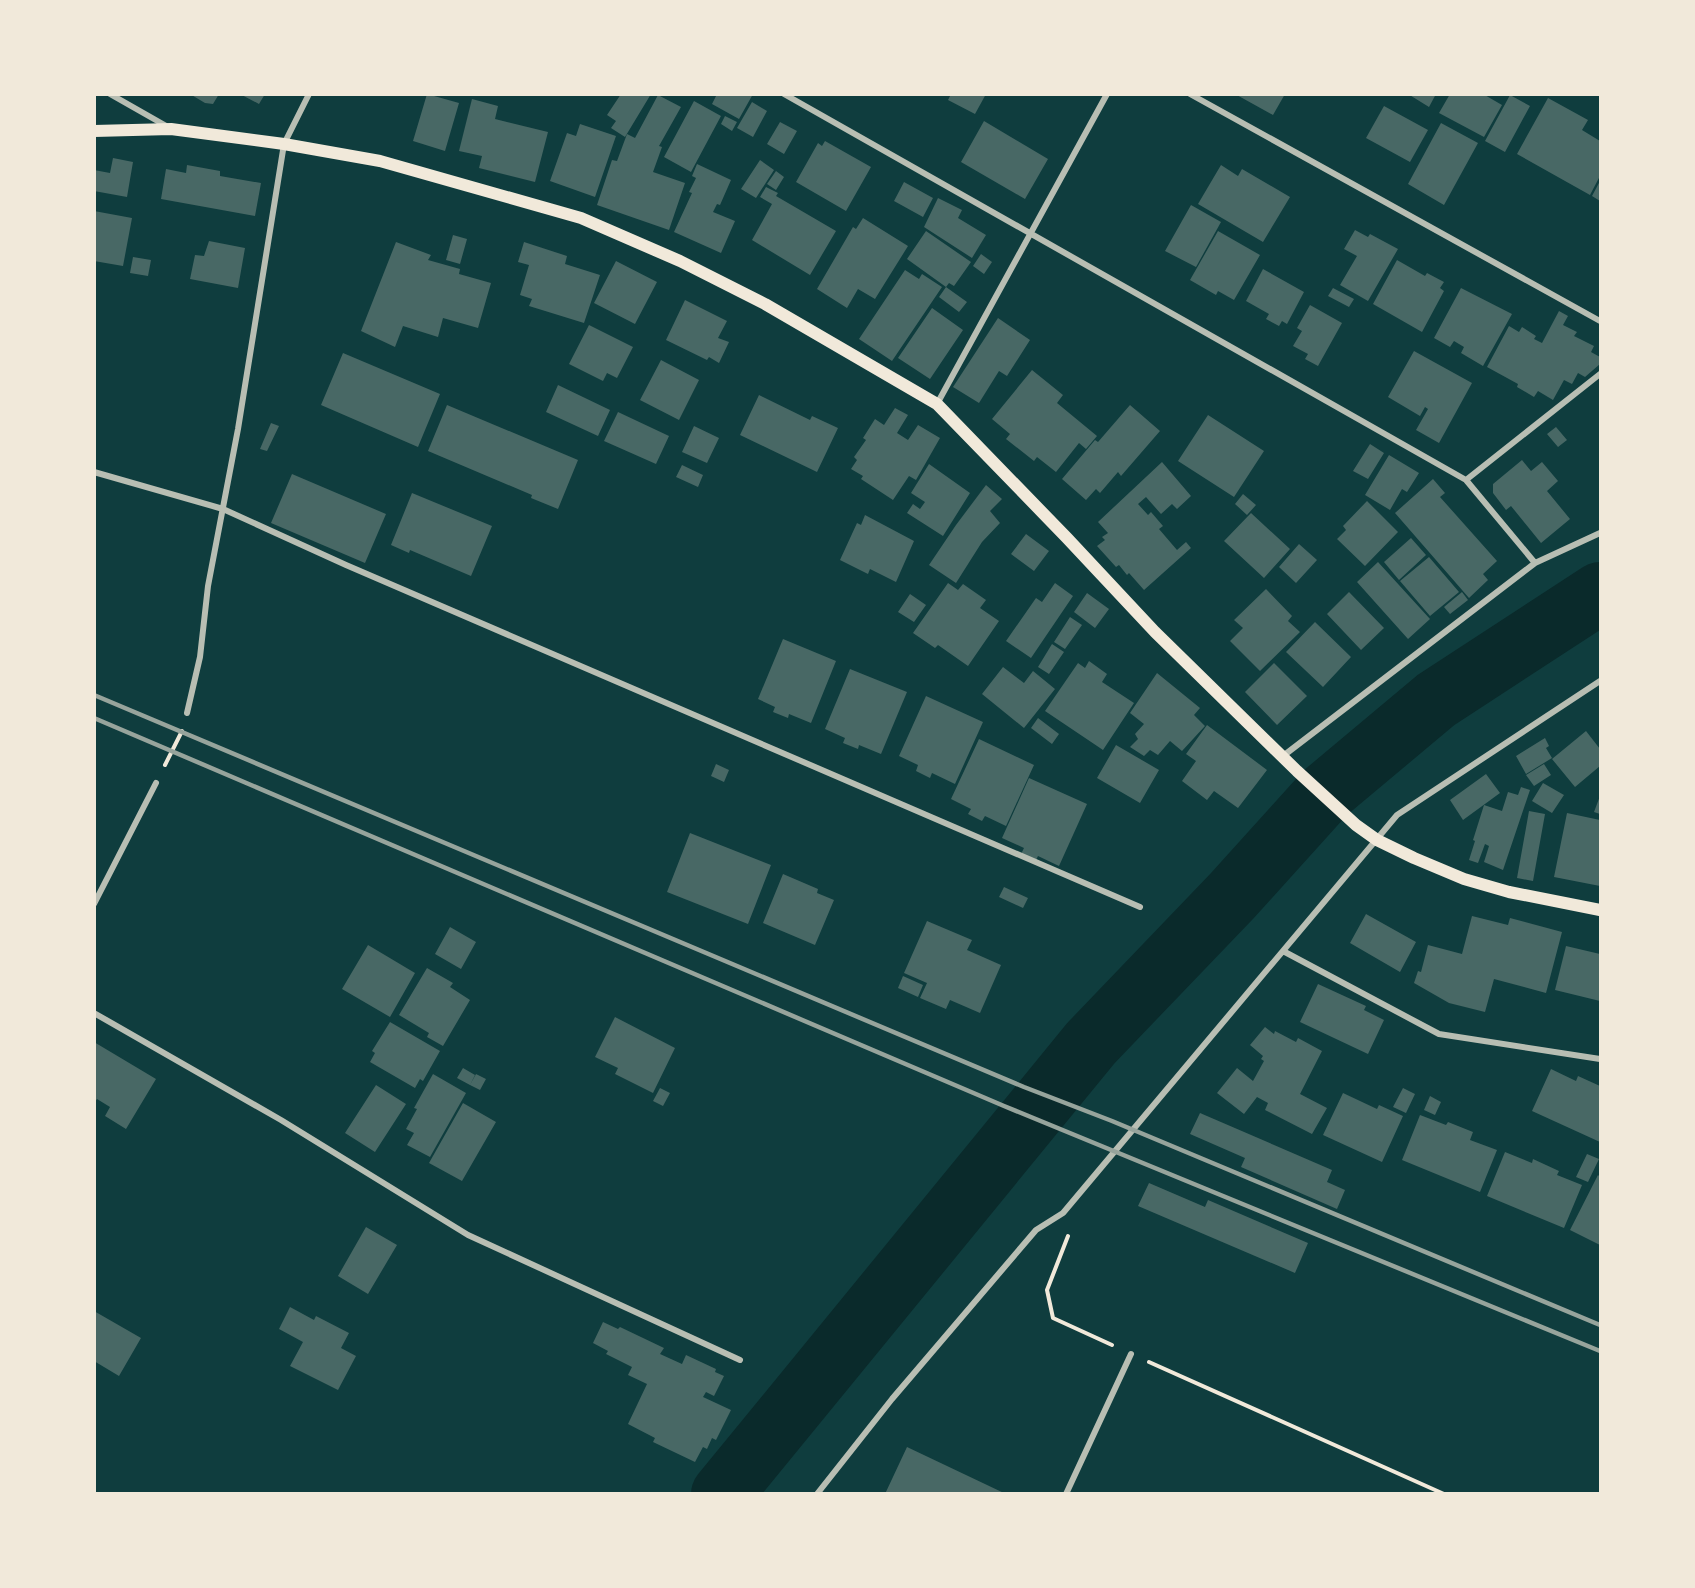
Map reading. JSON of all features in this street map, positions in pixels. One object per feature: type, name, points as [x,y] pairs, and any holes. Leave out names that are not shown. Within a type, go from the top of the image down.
[{"type":"main road","points":[[94,131],[171,129],[284,144],[380,162],[581,218],[680,261],[765,304],[937,404],[1155,632],[1297,771],[1356,825],[1377,840],[1464,879],[1509,892],[1600,910]]},
{"type":"street","points":[[111,94],[171,129]]},
{"type":"street","points":[[187,713],[200,657],[208,586],[238,429],[284,144],[309,94]]},
{"type":"street","points":[[783,94],[1466,480],[1535,562]]},
{"type":"street","points":[[937,404],[1107,94]]},
{"type":"street","points":[[1190,94],[1600,321]]},
{"type":"street","points":[[1466,480],[1600,374]]},
{"type":"street","points":[[94,472],[223,509],[346,565],[1140,906]]},
{"type":"street","points":[[1283,756],[1535,562],[1600,533]]},
{"type":"street","points":[[817,1494],[892,1399],[1036,1230],[1062,1213],[1397,815],[1600,681]]},
{"type":"street","points":[[94,904],[156,783]]},
{"type":"street","points":[[1283,951],[1439,1034],[1600,1059]]},
{"type":"street","points":[[94,1013],[281,1120],[468,1235],[740,1360]]},
{"type":"street","points":[[1066,1494],[1131,1354]]},
{"type":"path","points":[[156,783],[182,732],[187,713]]},
{"type":"path","points":[[1062,1213],[1069,1234],[1047,1290],[1053,1318],[1444,1494]]},
{"type":"building","points":[[190,94],[219,94],[213,104],[205,103]]},
{"type":"building","points":[[240,94],[265,94],[259,104]]},
{"type":"building","points":[[427,94],[459,103],[445,151],[413,141]]},
{"type":"building","points":[[621,94],[651,94],[625,137],[611,128],[616,121],[607,115]]},
{"type":"building","points":[[717,94],[753,94],[739,119],[712,104]]},
{"type":"building","points":[[951,94],[986,94],[975,114],[948,100]]},
{"type":"building","points":[[1235,94],[1285,94],[1273,115]]},
{"type":"building","points":[[1408,94],[1436,94],[1429,107]]},
{"type":"building","points":[[1450,94],[1483,94],[1502,105],[1484,137],[1439,113]]},
{"type":"building","points":[[658,95],[681,107],[659,146],[662,147],[653,172],[685,183],[669,230],[597,205],[612,160],[617,161],[627,134],[635,138]]},
{"type":"building","points":[[1510,95],[1530,106],[1505,152],[1485,141]]},
{"type":"building","points":[[1548,98],[1588,120],[1582,130],[1600,141],[1600,176],[1590,195],[1517,154]]},
{"type":"building","points":[[472,99],[498,106],[495,119],[548,132],[535,182],[479,168],[482,156],[459,151]]},
{"type":"building","points":[[694,101],[721,116],[691,172],[664,157]]},
{"type":"building","points":[[752,102],[767,111],[753,137],[737,128]]},
{"type":"building","points":[[1384,106],[1428,130],[1410,162],[1366,138]]},
{"type":"building","points":[[725,116],[737,122],[732,131],[721,124]]},
{"type":"building","points":[[984,121],[1048,159],[1025,199],[961,162]]},
{"type":"building","points":[[780,122],[797,131],[784,154],[767,144]]},
{"type":"building","points":[[1441,123],[1478,143],[1444,205],[1408,184]]},
{"type":"building","points":[[580,124],[616,136],[595,197],[550,181],[567,133],[576,136]]},
{"type":"building","points":[[825,141],[871,167],[846,211],[796,182],[818,143],[822,146]]},
{"type":"building","points":[[113,158],[133,162],[127,197],[94,191],[94,170],[110,173]]},
{"type":"building","points":[[760,160],[774,170],[756,198],[741,189]]},
{"type":"building","points":[[697,164],[731,180],[720,205],[717,204],[713,212],[735,221],[721,253],[674,232],[692,193],[689,192],[696,178],[692,176]]},
{"type":"building","points":[[187,165],[220,171],[220,176],[261,183],[255,216],[161,199],[166,169],[186,173]]},
{"type":"building","points":[[1221,165],[1238,176],[1242,169],[1290,197],[1263,242],[1198,204]]},
{"type":"building","points":[[776,171],[784,177],[776,190],[767,184]]},
{"type":"building","points":[[1600,181],[1600,201],[1592,196]]},
{"type":"building","points":[[904,182],[933,198],[923,217],[894,201]]},
{"type":"building","points":[[766,187],[778,193],[776,196],[836,231],[810,275],[752,240],[772,204],[760,197]]},
{"type":"building","points":[[938,198],[962,210],[958,218],[986,235],[972,258],[924,227]]},
{"type":"building","points":[[1191,205],[1221,222],[1196,267],[1165,251]]},
{"type":"building","points":[[94,211],[132,218],[123,266],[94,261]]},
{"type":"building","points":[[863,218],[908,246],[875,299],[858,289],[847,308],[817,289],[853,227],[856,229]]},
{"type":"building","points":[[1355,230],[1368,237],[1370,234],[1398,249],[1368,301],[1340,285],[1357,256],[1344,249]]},
{"type":"building","points":[[926,231],[971,262],[954,286],[949,283],[946,287],[907,259]]},
{"type":"building","points":[[1218,231],[1260,255],[1234,300],[1218,291],[1216,295],[1190,280]]},
{"type":"building","points":[[453,235],[467,239],[460,264],[446,260]]},
{"type":"building","points":[[209,241],[245,248],[238,288],[190,279],[195,255],[204,256]]},
{"type":"building","points":[[396,242],[431,255],[428,260],[460,269],[459,274],[491,283],[478,328],[443,318],[438,337],[403,326],[395,347],[361,331]]},
{"type":"building","points":[[524,242],[567,256],[565,264],[600,275],[584,323],[529,306],[532,299],[520,295],[529,265],[518,262]]},
{"type":"building","points":[[981,254],[992,262],[984,274],[973,266]]},
{"type":"building","points":[[133,257],[151,260],[148,276],[130,273]]},
{"type":"building","points":[[1397,260],[1425,276],[1427,273],[1444,282],[1440,288],[1444,291],[1422,332],[1373,304]]},
{"type":"building","points":[[616,261],[657,282],[635,324],[594,303]]},
{"type":"building","points":[[1263,269],[1304,292],[1287,324],[1282,321],[1279,326],[1266,319],[1269,314],[1246,301]]},
{"type":"building","points":[[905,270],[919,279],[922,274],[942,287],[892,361],[859,339]]},
{"type":"building","points":[[946,287],[967,302],[959,312],[939,297]]},
{"type":"building","points":[[1333,288],[1354,299],[1349,307],[1328,296]]},
{"type":"building","points":[[1461,288],[1512,314],[1483,366],[1461,353],[1464,347],[1454,341],[1450,347],[1434,338]]},
{"type":"building","points":[[685,300],[727,321],[718,338],[729,342],[719,363],[709,357],[707,360],[666,340]]},
{"type":"building","points":[[1310,305],[1342,323],[1318,366],[1305,359],[1308,354],[1293,346],[1302,331],[1297,328]]},
{"type":"building","points":[[932,308],[963,330],[930,379],[898,358]]},
{"type":"building","points":[[1559,311],[1568,316],[1563,325],[1577,332],[1574,336],[1594,346],[1591,352],[1600,357],[1600,364],[1585,377],[1578,373],[1572,384],[1564,380],[1553,400],[1538,391],[1534,397],[1517,387],[1518,384],[1487,367],[1509,326],[1519,332],[1522,327],[1536,336],[1534,339],[1542,343]]},
{"type":"building","points":[[998,318],[1030,340],[1007,376],[999,371],[979,403],[953,387]]},
{"type":"building","points":[[589,325],[633,347],[617,378],[607,373],[603,381],[569,364]]},
{"type":"building","points":[[1414,351],[1472,383],[1439,443],[1416,430],[1428,409],[1425,407],[1420,416],[1388,397]]},
{"type":"building","points":[[343,353],[440,394],[418,447],[321,405]]},
{"type":"building","points":[[661,360],[699,380],[679,420],[640,400]]},
{"type":"building","points":[[1032,370],[1063,395],[1057,403],[1097,436],[1086,449],[1079,443],[1056,472],[1037,457],[1034,461],[1006,439],[1010,434],[992,419]]},
{"type":"building","points":[[558,385],[610,410],[598,436],[546,412]]},
{"type":"building","points":[[759,395],[810,420],[812,416],[838,428],[817,472],[740,435]]},
{"type":"building","points":[[447,405],[578,460],[558,509],[531,498],[532,495],[428,451]]},
{"type":"building","points":[[1130,405],[1160,431],[1121,476],[1118,472],[1100,493],[1096,489],[1086,500],[1062,479],[1095,440],[1098,442]]},
{"type":"building","points":[[895,408],[908,415],[897,433],[908,440],[918,425],[940,438],[916,480],[909,476],[893,500],[861,479],[863,476],[851,469],[857,460],[854,457],[866,440],[863,438],[875,419],[884,425]]},
{"type":"building","points":[[618,412],[669,436],[656,464],[604,441]]},
{"type":"building","points":[[1208,415],[1264,451],[1234,497],[1178,461]]},
{"type":"building","points":[[271,423],[279,426],[267,451],[260,449]]},
{"type":"building","points":[[694,426],[719,438],[707,463],[682,452]]},
{"type":"building","points":[[1556,427],[1567,440],[1558,447],[1547,434]]},
{"type":"building","points":[[1370,444],[1384,453],[1368,479],[1353,471]]},
{"type":"building","points":[[1389,455],[1419,473],[1407,492],[1402,489],[1390,510],[1365,495]]},
{"type":"building","points":[[1522,460],[1531,471],[1542,462],[1558,481],[1547,491],[1570,519],[1541,543],[1511,506],[1506,510],[1493,493],[1493,484]]},
{"type":"building","points":[[1162,462],[1191,496],[1177,509],[1172,504],[1161,514],[1146,497],[1138,504],[1148,515],[1151,512],[1163,526],[1159,529],[1177,550],[1186,542],[1191,548],[1144,590],[1129,573],[1127,575],[1119,565],[1116,567],[1097,546],[1105,540],[1102,537],[1108,533],[1098,522]]},
{"type":"building","points":[[929,464],[970,493],[943,536],[907,513],[913,504],[920,509],[925,502],[911,493]]},
{"type":"building","points":[[682,465],[703,475],[698,487],[676,477]]},
{"type":"building","points":[[292,474],[386,514],[365,563],[271,523]]},
{"type":"building","points":[[1433,479],[1445,493],[1440,497],[1497,561],[1483,574],[1488,580],[1469,598],[1395,513]]},
{"type":"building","points":[[986,485],[1002,499],[990,511],[1000,523],[982,542],[956,583],[929,565]]},
{"type":"building","points":[[412,493],[492,526],[471,576],[410,550],[409,553],[391,545]]},
{"type":"building","points":[[1243,494],[1256,505],[1247,515],[1235,504]]},
{"type":"building","points":[[1367,501],[1398,532],[1365,566],[1337,539],[1346,530],[1343,526]]},
{"type":"building","points":[[1251,513],[1290,549],[1264,578],[1224,541]]},
{"type":"building","points":[[865,515],[914,541],[896,582],[870,569],[868,574],[840,560],[857,523],[861,525]]},
{"type":"building","points":[[1026,534],[1049,551],[1034,571],[1011,554]]},
{"type":"building","points":[[1411,538],[1426,555],[1399,580],[1384,562]]},
{"type":"building","points":[[1299,544],[1317,560],[1296,583],[1279,567]]},
{"type":"building","points":[[1429,557],[1459,592],[1430,616],[1400,581]]},
{"type":"building","points":[[1378,562],[1430,619],[1408,639],[1357,582]]},
{"type":"building","points":[[948,583],[958,590],[963,584],[986,600],[980,608],[999,621],[968,666],[938,645],[935,648],[913,633]]},
{"type":"building","points":[[1055,583],[1073,596],[1031,658],[1006,641],[1036,598],[1042,602]]},
{"type":"building","points":[[1266,589],[1292,616],[1288,621],[1300,632],[1260,671],[1230,641],[1243,628],[1234,620]]},
{"type":"building","points":[[1349,592],[1384,628],[1361,650],[1327,614]]},
{"type":"building","points":[[1462,592],[1468,600],[1450,614],[1444,607]]},
{"type":"building","points":[[1087,593],[1109,609],[1095,628],[1074,612]]},
{"type":"building","points":[[910,594],[926,605],[914,622],[898,612]]},
{"type":"building","points":[[1070,617],[1082,625],[1065,649],[1054,642]]},
{"type":"building","points":[[1315,622],[1351,657],[1323,687],[1286,652]]},
{"type":"building","points":[[783,639],[836,661],[811,723],[789,714],[788,718],[773,712],[775,707],[758,699]]},
{"type":"building","points":[[1052,644],[1064,652],[1049,674],[1038,667]]},
{"type":"building","points":[[1089,661],[1107,674],[1102,682],[1134,703],[1103,750],[1045,711],[1078,663],[1085,668]]},
{"type":"building","points":[[1274,663],[1307,696],[1277,725],[1245,692]]},
{"type":"building","points":[[1003,667],[1024,683],[1033,671],[1055,689],[1024,728],[982,694]]},
{"type":"building","points":[[850,669],[907,692],[881,754],[859,745],[858,749],[843,743],[845,738],[825,729]]},
{"type":"building","points":[[1157,673],[1200,708],[1194,715],[1205,726],[1182,751],[1170,741],[1158,755],[1150,750],[1144,756],[1130,747],[1138,739],[1135,734],[1144,724],[1130,713]]},
{"type":"building","points":[[926,696],[983,722],[955,784],[932,773],[930,778],[916,771],[918,765],[899,756]]},
{"type":"building","points":[[1038,718],[1059,734],[1052,744],[1031,728]]},
{"type":"building","points":[[1207,725],[1267,770],[1238,808],[1214,791],[1207,800],[1182,781],[1196,761],[1186,754]]},
{"type":"building","points":[[1586,731],[1600,749],[1600,766],[1575,787],[1552,759]]},
{"type":"building","points":[[1545,738],[1549,746],[1546,748],[1552,758],[1526,774],[1516,756]]},
{"type":"building","points":[[979,739],[1034,765],[1006,826],[985,816],[982,821],[968,814],[971,809],[951,799]]},
{"type":"building","points":[[1116,745],[1159,770],[1140,803],[1097,778]]},
{"type":"building","points":[[716,764],[729,770],[724,782],[711,776]]},
{"type":"building","points":[[1544,764],[1551,775],[1534,786],[1526,775]]},
{"type":"building","points":[[1486,774],[1500,793],[1463,820],[1450,800]]},
{"type":"building","points":[[1029,778],[1087,804],[1059,866],[1038,856],[1036,860],[1021,854],[1024,848],[1002,838]]},
{"type":"building","points":[[1543,783],[1564,795],[1552,813],[1532,801]]},
{"type":"building","points":[[1521,787],[1530,790],[1503,870],[1484,862],[1489,846],[1485,844],[1478,863],[1469,860],[1484,805],[1502,811],[1508,792],[1518,795]]},
{"type":"building","points":[[1600,796],[1600,814],[1594,812]]},
{"type":"building","points":[[1529,811],[1545,814],[1533,881],[1517,878]]},
{"type":"building","points":[[1567,813],[1600,820],[1600,886],[1554,877]]},
{"type":"building","points":[[690,833],[771,865],[748,924],[667,892]]},
{"type":"building","points":[[783,874],[818,889],[817,893],[834,900],[815,945],[763,923]]},
{"type":"building","points":[[1004,887],[1028,898],[1023,908],[999,897]]},
{"type":"building","points":[[1366,914],[1416,942],[1400,972],[1350,943]]},
{"type":"building","points":[[1472,916],[1508,925],[1510,918],[1562,932],[1546,993],[1494,979],[1485,1012],[1449,1003],[1414,983],[1418,971],[1421,972],[1428,945],[1462,954]]},
{"type":"building","points":[[927,921],[972,940],[967,950],[1001,965],[980,1013],[950,1000],[946,1009],[920,998],[927,983],[904,973]]},
{"type":"building","points":[[450,927],[476,942],[461,969],[435,954]]},
{"type":"building","points":[[368,945],[415,973],[390,1017],[342,989]]},
{"type":"building","points":[[1566,946],[1600,954],[1600,1001],[1555,990]]},
{"type":"building","points":[[427,968],[453,983],[450,987],[470,1000],[443,1046],[427,1037],[429,1033],[399,1015]]},
{"type":"building","points":[[903,976],[923,985],[918,997],[898,988]]},
{"type":"building","points":[[1318,984],[1366,1006],[1364,1010],[1384,1020],[1368,1054],[1300,1022]]},
{"type":"building","points":[[615,1017],[675,1048],[653,1093],[615,1074],[618,1068],[595,1057]]},
{"type":"building","points":[[390,1022],[440,1051],[423,1081],[420,1079],[415,1088],[370,1062],[375,1053],[372,1051]]},
{"type":"building","points":[[1265,1027],[1274,1034],[1275,1031],[1296,1042],[1298,1038],[1322,1051],[1300,1094],[1327,1108],[1312,1134],[1265,1110],[1268,1103],[1257,1097],[1244,1114],[1217,1093],[1237,1068],[1253,1081],[1264,1061],[1261,1059],[1263,1056],[1250,1045]]},
{"type":"building","points":[[94,1042],[156,1079],[126,1129],[105,1116],[110,1107],[97,1099],[94,1103]]},
{"type":"building","points":[[463,1068],[475,1075],[470,1085],[457,1078]]},
{"type":"building","points":[[1551,1069],[1576,1081],[1578,1076],[1600,1086],[1600,1142],[1532,1111]]},
{"type":"building","points":[[433,1074],[466,1093],[430,1157],[407,1145],[414,1133],[406,1129],[417,1109],[414,1108]]},
{"type":"building","points":[[476,1074],[486,1079],[480,1090],[470,1085]]},
{"type":"building","points":[[376,1085],[406,1104],[375,1152],[345,1133]]},
{"type":"building","points":[[660,1088],[670,1093],[663,1106],[653,1101]]},
{"type":"building","points":[[1403,1088],[1415,1094],[1406,1113],[1393,1107]]},
{"type":"building","points":[[1343,1093],[1377,1109],[1379,1105],[1403,1116],[1382,1162],[1323,1135]]},
{"type":"building","points":[[1430,1096],[1441,1102],[1435,1115],[1424,1110]]},
{"type":"building","points":[[463,1103],[496,1122],[462,1181],[429,1163]]},
{"type":"building","points":[[1200,1113],[1332,1170],[1327,1182],[1345,1190],[1337,1209],[1241,1167],[1245,1158],[1190,1134]]},
{"type":"building","points":[[1420,1115],[1446,1125],[1448,1122],[1473,1132],[1470,1140],[1497,1150],[1480,1192],[1402,1160]]},
{"type":"building","points":[[1505,1152],[1532,1163],[1533,1159],[1559,1171],[1557,1175],[1582,1185],[1564,1228],[1487,1196]]},
{"type":"building","points":[[1587,1154],[1599,1159],[1588,1182],[1576,1177]]},
{"type":"building","points":[[1598,1175],[1600,1177],[1600,1245],[1570,1230]]},
{"type":"building","points":[[1149,1183],[1205,1207],[1208,1200],[1308,1243],[1295,1273],[1138,1206]]},
{"type":"building","points":[[366,1227],[397,1245],[368,1294],[338,1276]]},
{"type":"building","points":[[290,1307],[314,1320],[316,1316],[349,1333],[341,1348],[356,1356],[338,1390],[290,1366],[303,1342],[279,1329]]},
{"type":"building","points":[[94,1311],[141,1338],[119,1376],[94,1361]]},
{"type":"building","points":[[603,1322],[618,1329],[620,1327],[664,1348],[660,1354],[682,1364],[686,1355],[716,1369],[715,1372],[724,1376],[714,1396],[706,1392],[703,1397],[731,1410],[716,1440],[712,1438],[707,1449],[703,1447],[695,1462],[653,1442],[655,1438],[628,1424],[647,1384],[628,1375],[632,1367],[606,1354],[608,1351],[593,1343]]},
{"type":"building","points":[[907,1447],[1006,1494],[885,1494]]},
{"type":"waterway","points":[[722,1494],[1091,1043],[1232,896],[1325,793],[1436,700],[1600,593]]},
{"type":"railway","points":[[94,695],[1024,1087],[1112,1121],[1600,1325]]},
{"type":"railway","points":[[94,718],[1004,1106],[1600,1351]]}]
